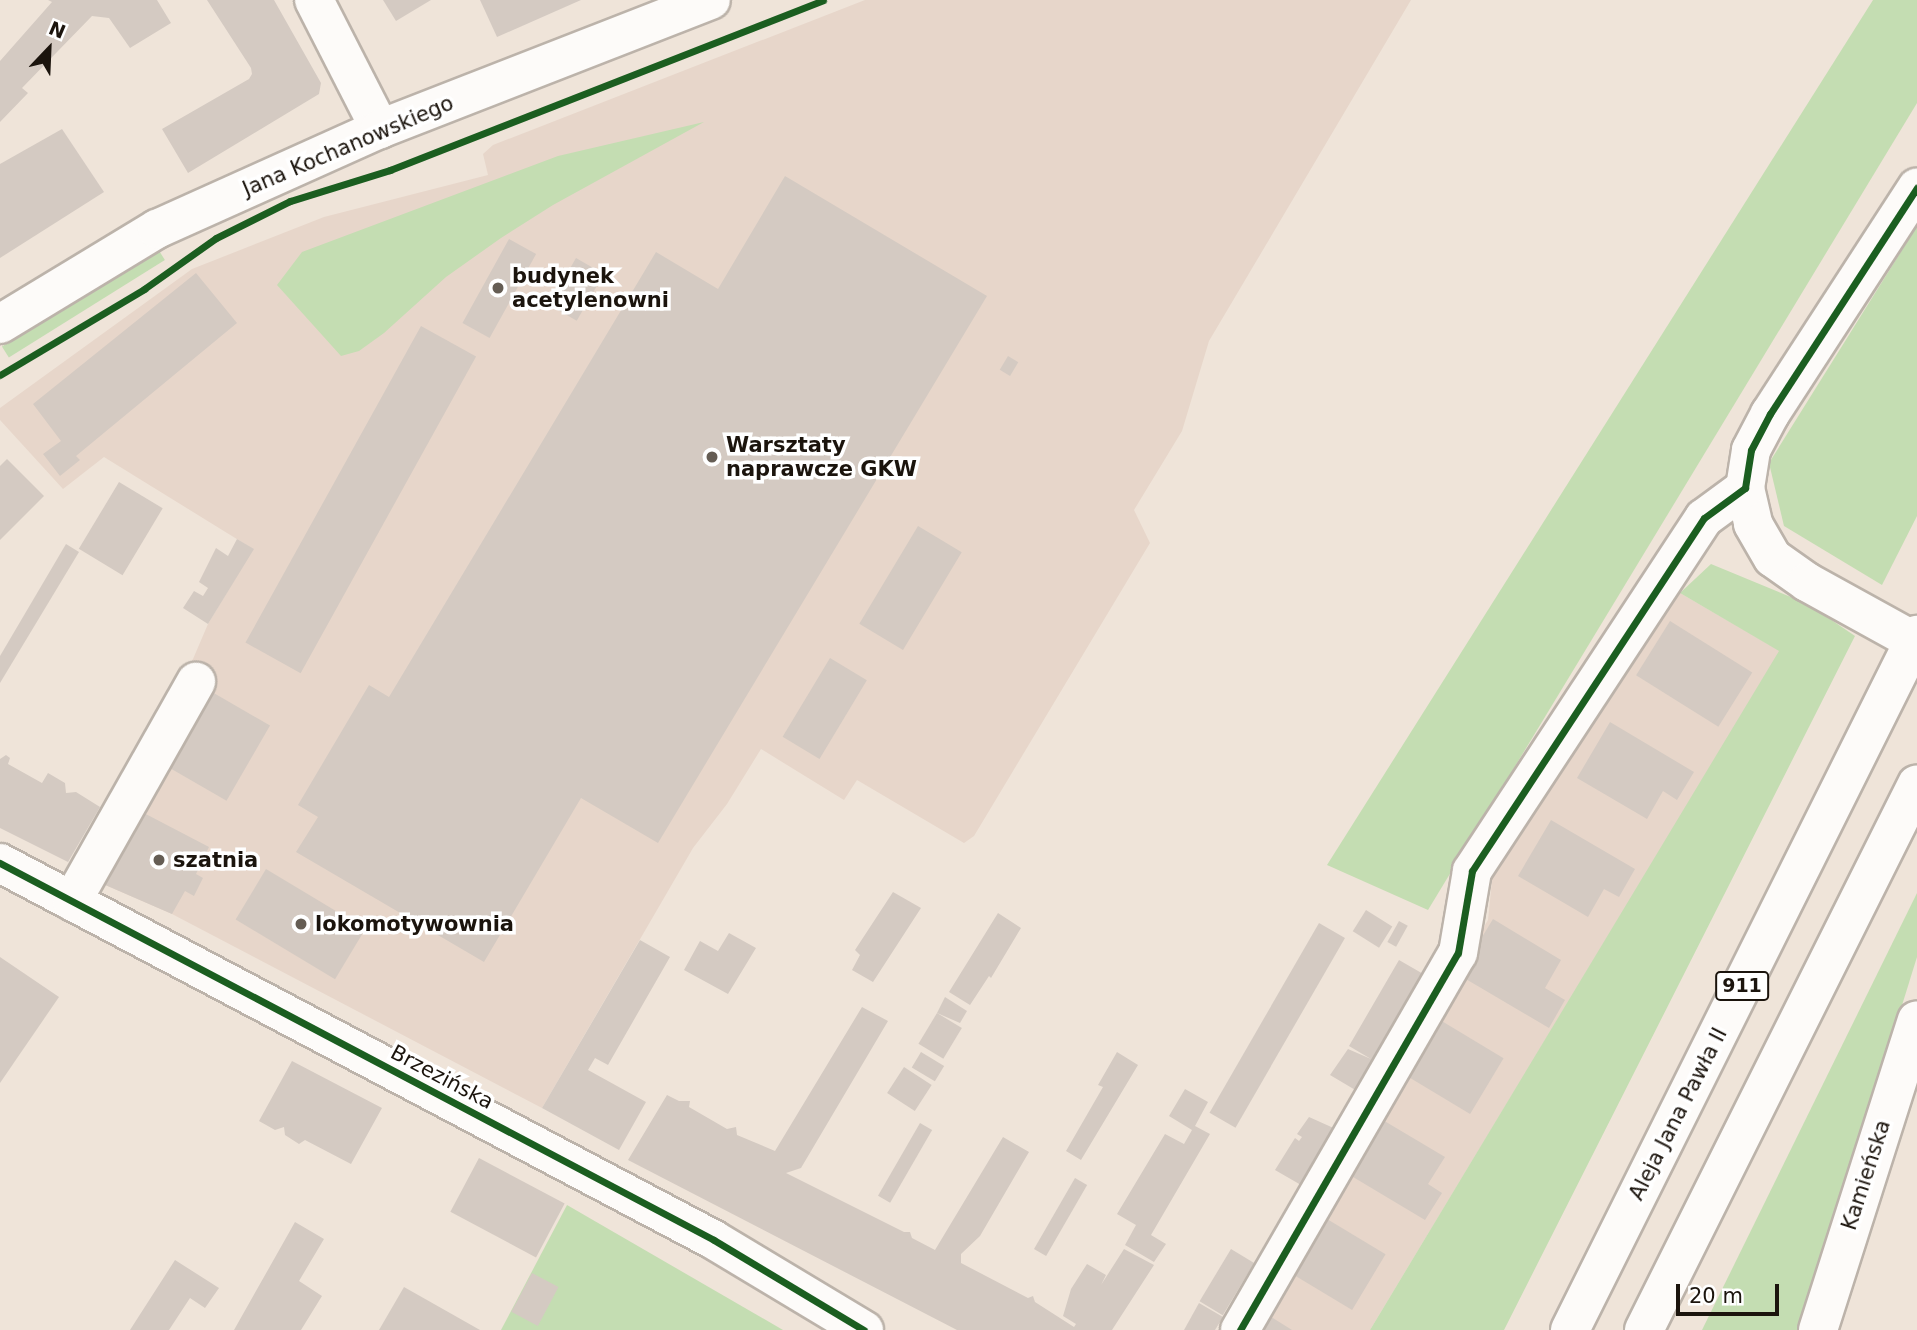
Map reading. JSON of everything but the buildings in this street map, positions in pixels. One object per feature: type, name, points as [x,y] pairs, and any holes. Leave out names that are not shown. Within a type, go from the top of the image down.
[{"type":"street","points":[[314,0],[380,129]]},
{"type":"street","name":"Jana Kochanowskiego","points":[[0,324],[157,229],[380,129],[711,0]]},
{"type":"street","points":[[1915,638],[1807,582],[1773,558],[1753,524],[1745,488],[1751,450],[1770,414],[1917,188]]},
{"type":"street","points":[[1240,1330],[1458,953],[1472,871],[1704,518],[1745,488]]},
{"type":"street","name":"Aleja Jana Pawła II","points":[[1570,1330],[1915,638]]},
{"type":"street","points":[[72,901],[196,682]]},
{"type":"street","points":[[1644,1330],[1917,784]]},
{"type":"street","name":"Brzezińska","points":[[0,863],[714,1240],[864,1330]]},
{"type":"street","name":"Kamieńska","points":[[1818,1330],[1917,1020]]},
{"type":"shaded area","points":[[865,0],[1411,0],[1209,341],[1182,431],[1134,510],[1150,543],[974,836],[964,843],[857,780],[844,800],[761,749],[727,804],[693,848],[542,1108],[172,914],[103,884],[181,674],[193,659],[208,624],[253,549],[104,457],[63,489],[0,420],[0,408],[192,269],[324,217],[488,175],[483,154],[493,145]]},
{"type":"shaded area","points":[[1680,593],[1780,651],[1370,1330],[1244,1330],[1488,920],[1493,870],[1646,632]]},
{"type":"green space","points":[[1873,0],[1917,0],[1917,103],[1428,910],[1327,865]]},
{"type":"green space","points":[[704,122],[553,205],[501,238],[446,277],[384,333],[359,351],[341,356],[277,285],[302,252],[558,156]]},
{"type":"green space","points":[[1917,226],[1917,516],[1882,585],[1784,526],[1769,463]]},
{"type":"green space","points":[[158,249],[165,260],[9,358],[2,347]]},
{"type":"green space","points":[[1711,564],[1808,604],[1855,636],[1504,1330],[1370,1330],[1779,651],[1680,593]]},
{"type":"green space","points":[[1917,893],[1917,957],[1801,1330],[1702,1330]]},
{"type":"green space","points":[[567,1205],[783,1330],[501,1330]]},
{"type":"cycle path","points":[[0,375],[144,289],[216,238],[290,201],[390,170],[823,0]]},
{"type":"cycle path","points":[[1240,1330],[1458,953],[1472,871],[1704,518],[1745,488],[1751,450],[1770,414],[1917,188]]},
{"type":"cycle path","points":[[0,863],[714,1240],[864,1330]]},
{"type":"place","name":"budynek acetylenowni","points":[[498,288]]},
{"type":"place","name":"Warsztaty naprawcze GKW","points":[[712,457]]},
{"type":"place","name":"szatnia","points":[[159,860]]},
{"type":"place","name":"lokomotywownia","points":[[301,924]]}]
